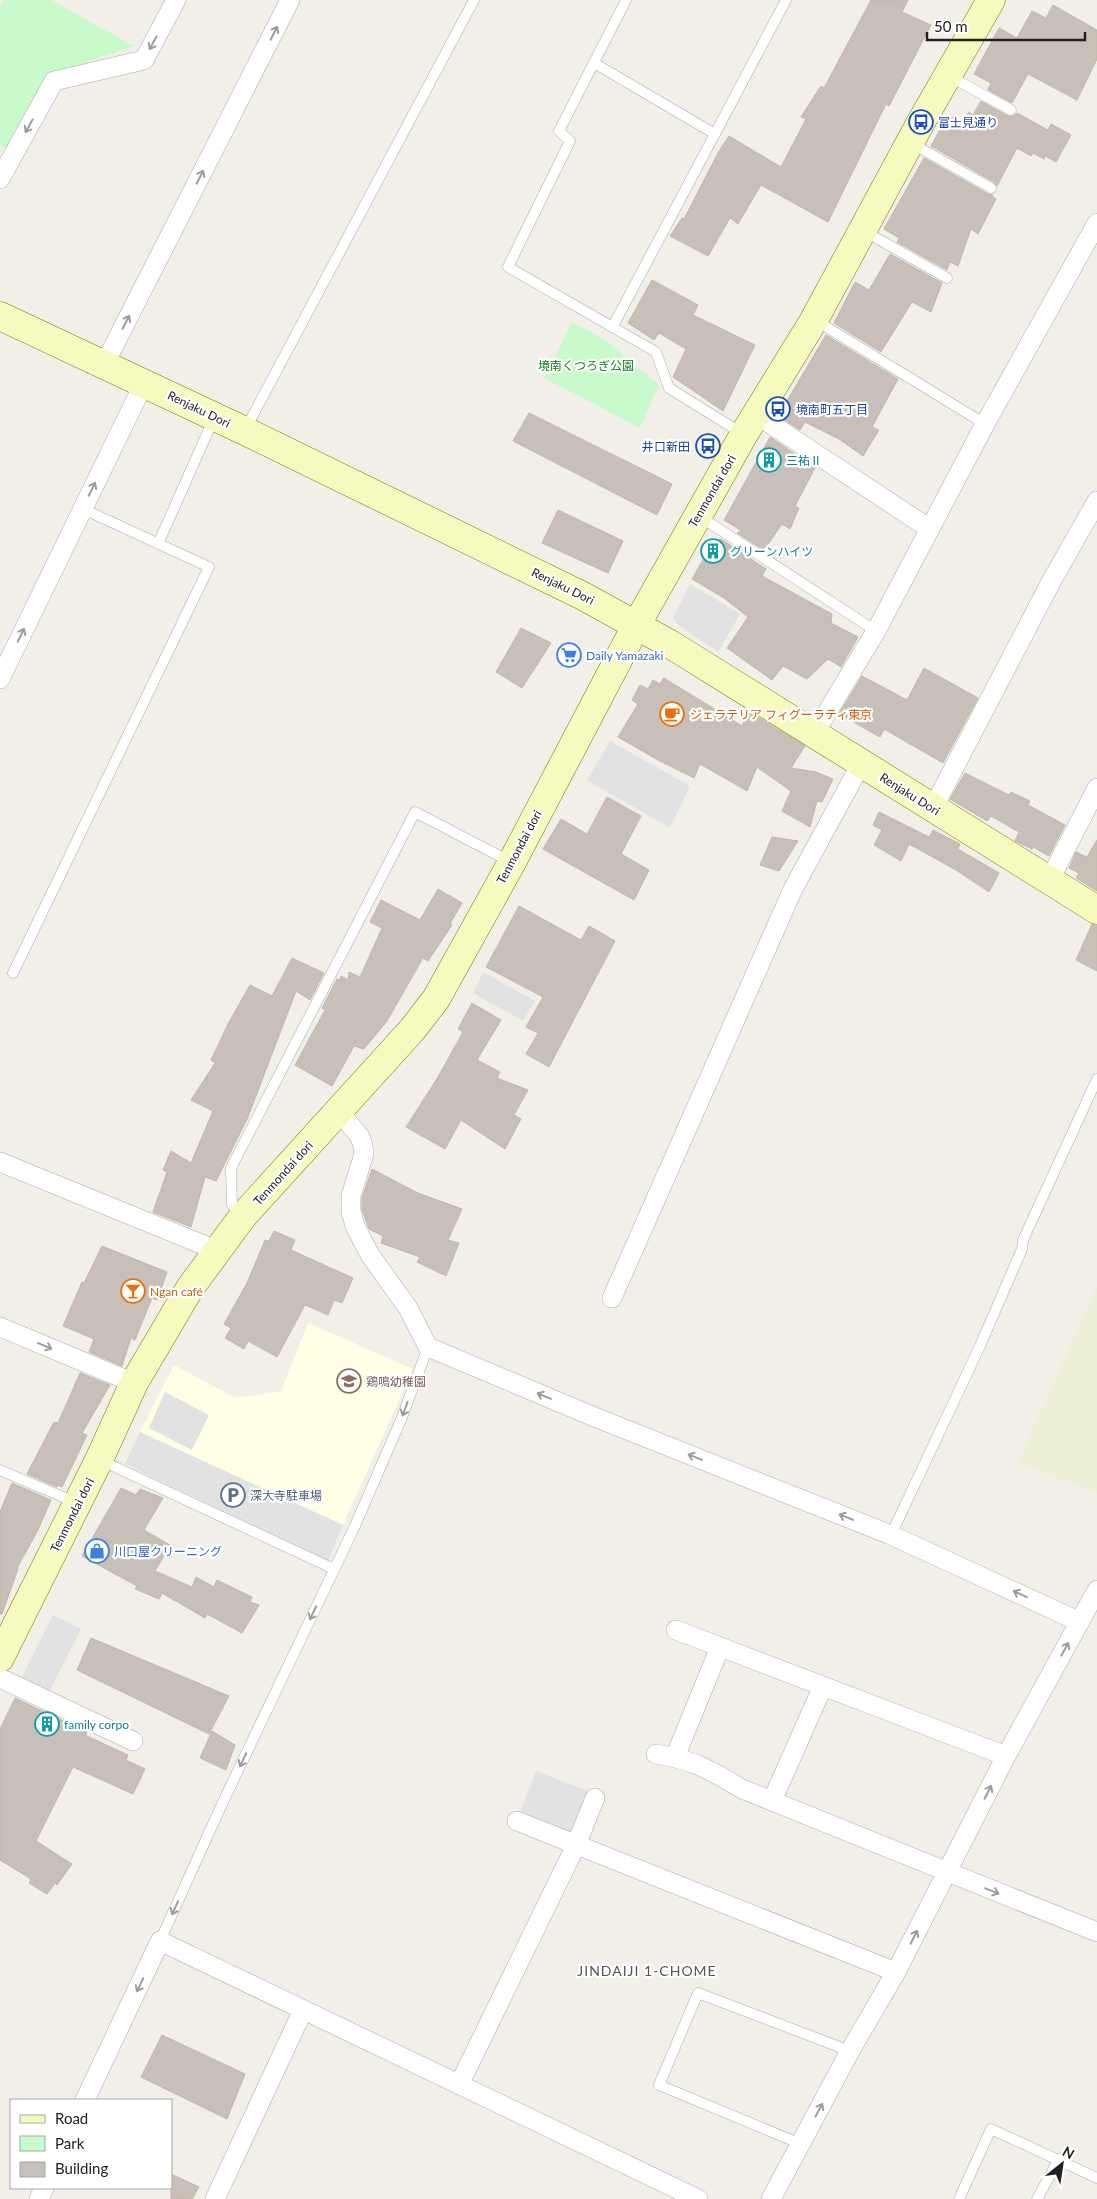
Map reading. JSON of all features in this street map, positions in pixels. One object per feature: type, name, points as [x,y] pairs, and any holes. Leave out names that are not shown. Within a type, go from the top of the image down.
[{"type":"main road","name":"Tenmondai dori","points":[[0,1658],[100,1460],[134,1383],[167,1325],[216,1250],[243,1216],[412,1030],[436,1000],[512,862],[637,624],[698,515],[814,320],[910,143],[992,0]]},
{"type":"main road","name":"Renjaku Dori","points":[[0,316],[245,431],[637,624],[1097,910]]},
{"type":"street","points":[[0,179],[54,81],[144,60],[176,0]]},
{"type":"street","points":[[104,365],[290,0]]},
{"type":"street","points":[[814,734],[876,631],[984,424],[1097,223]]},
{"type":"street","points":[[0,679],[144,383]]},
{"type":"street","points":[[751,425],[930,530]]},
{"type":"street","points":[[933,808],[1052,580],[1097,501]]},
{"type":"street","points":[[612,1298],[793,889],[861,764]]},
{"type":"street","points":[[1049,881],[1097,788]]},
{"type":"street","points":[[338,1111],[360,1137],[363,1146],[364,1154],[351,1196],[351,1211],[355,1226],[370,1254],[408,1308],[428,1347],[592,1416],[891,1535],[1080,1622]]},
{"type":"street","points":[[0,1162],[216,1250]]},
{"type":"street","points":[[0,1327],[134,1383]]},
{"type":"street","points":[[771,2199],[850,2051],[896,1972],[1006,1756],[1097,1590]]},
{"type":"street","points":[[676,1630],[1006,1756]]},
{"type":"street","points":[[675,1757],[720,1647]]},
{"type":"street","points":[[0,1678],[134,1741]]},
{"type":"street","points":[[772,1801],[823,1686]]},
{"type":"street","points":[[656,1754],[675,1757],[710,1769],[742,1789],[946,1873],[1097,1932]]},
{"type":"street","points":[[459,2085],[576,1845],[596,1798]]},
{"type":"street","points":[[517,1821],[896,1972]]},
{"type":"street","points":[[85,2099],[160,1941],[698,2199]]},
{"type":"street","points":[[215,2199],[303,2010]]},
{"type":"lane","points":[[245,431],[474,0]]},
{"type":"lane","points":[[626,0],[560,131],[570,141],[508,267],[656,352],[669,388],[751,425]]},
{"type":"lane","points":[[613,326],[786,0]]},
{"type":"lane","points":[[594,63],[715,134]]},
{"type":"lane","points":[[948,75],[1011,110]]},
{"type":"lane","points":[[910,143],[991,188]]},
{"type":"lane","points":[[863,230],[947,278]]},
{"type":"lane","points":[[814,320],[984,424]]},
{"type":"lane","points":[[158,544],[215,417]]},
{"type":"lane","points":[[13,973],[209,567],[83,509]]},
{"type":"lane","points":[[698,515],[876,631]]},
{"type":"lane","points":[[243,1216],[232,1204],[231,1168],[415,812],[512,862]]},
{"type":"lane","points":[[891,1535],[980,1346],[1022,1249],[1023,1240],[1097,1079]]},
{"type":"lane","points":[[160,1941],[222,1804],[334,1569],[401,1420],[428,1347]]},
{"type":"lane","points":[[100,1460],[334,1569]]},
{"type":"lane","points":[[0,1470],[78,1504]]},
{"type":"lane","points":[[801,2144],[659,2085],[698,1993],[850,2051]]},
{"type":"lane","points":[[959,2199],[990,2128],[1097,2178]]},
{"type":"lane","points":[[1037,2199],[1059,2159]]},
{"type":"shaded area","points":[[690,584],[740,614],[718,652],[678,625],[673,618]]},
{"type":"shaded area","points":[[610,741],[690,786],[670,828],[587,780]]},
{"type":"shaded area","points":[[483,972],[535,1001],[523,1021],[473,993]]},
{"type":"shaded area","points":[[1097,1286],[1097,1493],[1018,1462]]},
{"type":"shaded area","points":[[308,1323],[413,1369],[343,1525],[140,1432],[174,1365],[236,1398],[281,1391]]},
{"type":"shaded area","points":[[165,1392],[209,1415],[192,1450],[149,1428]]},
{"type":"shaded area","name":"深大寺駐車場","points":[[140,1432],[343,1525],[328,1561],[125,1464]]},
{"type":"shaded area","points":[[53,1615],[81,1629],[49,1692],[22,1677]]},
{"type":"shaded area","points":[[536,1771],[590,1792],[575,1829],[566,1833],[519,1815]]},
{"type":"green space","points":[[4,0],[51,0],[134,46],[48,76],[8,149],[0,145],[0,7]]},
{"type":"green space","name":"境南くつろぎ公園","points":[[572,322],[607,341],[659,385],[640,428],[544,378]]},
{"type":"building","points":[[871,0],[908,0],[902,12],[931,25],[889,106],[886,104],[828,222],[761,185],[738,224],[730,218],[708,256],[670,236],[682,218],[684,219],[719,151],[729,136],[781,167],[806,119],[801,117],[821,86],[824,88]]},
{"type":"building","points":[[1053,5],[1097,30],[1097,59],[1077,100],[1028,74],[1012,103],[988,90],[991,83],[974,74],[999,28],[1017,38],[1032,11],[1046,18]]},
{"type":"building","points":[[981,101],[1008,116],[1014,116],[1017,113],[1048,130],[1051,124],[1071,135],[1056,162],[1045,156],[1044,159],[1033,153],[1031,156],[1017,148],[997,186],[994,182],[931,146],[948,115],[962,123],[969,112],[973,115]]},
{"type":"building","points":[[924,158],[993,195],[996,199],[978,234],[971,229],[958,266],[950,262],[947,270],[897,242],[899,238],[884,229]]},
{"type":"building","points":[[890,254],[942,283],[931,312],[912,302],[881,352],[834,323],[855,282],[869,290]]},
{"type":"building","points":[[652,280],[698,305],[693,315],[755,345],[723,411],[673,377],[686,349],[659,333],[654,340],[628,323]]},
{"type":"building","points":[[826,335],[898,379],[872,427],[879,430],[863,456],[839,439],[805,422],[800,430],[778,416]]},
{"type":"building","points":[[529,413],[672,484],[657,515],[513,441]]},
{"type":"building","points":[[770,437],[815,468],[795,506],[799,508],[790,529],[782,524],[764,550],[737,533],[742,531],[724,520]]},
{"type":"building","points":[[558,510],[623,541],[608,573],[542,543]]},
{"type":"building","points":[[721,539],[766,569],[762,576],[832,614],[831,623],[858,637],[841,667],[828,659],[807,679],[783,666],[772,680],[727,648],[748,617],[724,598],[692,579],[713,542]]},
{"type":"building","points":[[521,628],[551,643],[522,688],[496,672]]},
{"type":"building","points":[[924,668],[978,698],[943,763],[884,729],[880,737],[839,714],[862,676],[907,700]]},
{"type":"building","points":[[664,678],[742,726],[749,712],[805,746],[791,768],[816,772],[833,779],[822,802],[817,801],[810,827],[782,811],[791,791],[757,767],[747,791],[700,764],[694,778],[618,737],[638,704],[632,700],[640,685],[648,689],[653,680],[660,684]]},
{"type":"building","points":[[965,773],[1009,795],[1011,792],[1030,801],[1028,805],[1065,825],[1049,856],[1033,847],[1032,849],[1015,841],[1019,832],[991,816],[987,821],[950,799]]},
{"type":"building","points":[[607,797],[641,816],[621,854],[649,870],[634,900],[543,849],[561,819],[587,834]]},
{"type":"building","points":[[879,812],[929,837],[933,830],[960,844],[958,849],[999,873],[989,892],[956,870],[909,844],[901,861],[874,845],[882,830],[873,825]]},
{"type":"building","points":[[772,837],[798,841],[779,871],[760,865]]},
{"type":"building","points":[[1097,840],[1097,891],[1076,878],[1079,873],[1069,868],[1076,852],[1087,857]]},
{"type":"building","points":[[438,889],[462,903],[450,924],[452,925],[428,961],[423,958],[387,1021],[364,1049],[354,1046],[332,1086],[295,1065],[325,1010],[322,1008],[337,979],[340,980],[341,976],[348,980],[349,972],[360,977],[382,928],[370,922],[381,900],[420,920]]},
{"type":"building","points":[[519,906],[581,940],[589,926],[615,941],[549,1067],[526,1054],[538,1033],[526,1027],[543,997],[486,967]]},
{"type":"building","points":[[1092,924],[1097,926],[1097,971],[1076,960]]},
{"type":"building","points":[[292,958],[324,973],[310,1000],[296,991],[248,1117],[216,1181],[205,1177],[191,1227],[153,1212],[167,1172],[163,1170],[171,1151],[191,1163],[213,1111],[191,1100],[215,1063],[211,1060],[229,1022],[250,985],[272,996]]},
{"type":"building","points":[[472,1003],[501,1020],[477,1060],[500,1072],[497,1078],[528,1090],[514,1115],[521,1119],[505,1149],[461,1120],[445,1149],[406,1127],[438,1077],[463,1032],[458,1029]]},
{"type":"building","points":[[372,1169],[418,1193],[462,1209],[448,1240],[459,1243],[446,1276],[417,1262],[420,1257],[381,1243],[383,1236],[369,1229],[362,1210],[362,1198]]},
{"type":"building","points":[[274,1231],[295,1240],[291,1250],[353,1278],[342,1303],[334,1300],[328,1315],[305,1305],[277,1357],[248,1341],[244,1349],[225,1338],[231,1328],[224,1324],[247,1283],[265,1240],[269,1241]]},
{"type":"building","points":[[102,1246],[167,1272],[157,1300],[152,1298],[135,1340],[131,1338],[122,1366],[89,1352],[94,1339],[63,1326],[82,1282],[84,1283]]},
{"type":"building","points":[[80,1373],[110,1385],[82,1433],[87,1435],[62,1487],[58,1485],[57,1487],[27,1474],[54,1422],[58,1423]]},
{"type":"building","points":[[12,1483],[51,1500],[38,1530],[17,1568],[2,1614],[0,1614],[0,1512]]},
{"type":"building","points":[[121,1488],[136,1495],[140,1489],[163,1498],[144,1530],[170,1545],[155,1571],[192,1587],[196,1577],[214,1587],[217,1580],[252,1597],[250,1602],[259,1605],[242,1633],[207,1614],[205,1618],[162,1593],[159,1599],[135,1589],[137,1586],[82,1556]]},
{"type":"building","points":[[91,1638],[229,1696],[209,1734],[77,1670]]},
{"type":"building","points":[[15,1698],[87,1732],[85,1735],[128,1755],[126,1760],[145,1769],[133,1794],[73,1767],[36,1841],[72,1864],[57,1885],[55,1883],[47,1894],[29,1883],[31,1879],[0,1860],[0,1729]]},
{"type":"building","points":[[212,1731],[235,1745],[226,1770],[200,1758]]},
{"type":"building","points":[[162,2035],[245,2074],[227,2119],[141,2077]]},
{"type":"building","points":[[172,2174],[199,2187],[192,2199],[171,2199]]},
{"type":"place","name":"富士見通り","points":[[921,122]]},
{"type":"place","name":"境南町五丁目","points":[[778,409]]},
{"type":"place","name":"井口新田","points":[[708,446]]},
{"type":"place","name":"三祐Ⅱ","points":[[769,460]]},
{"type":"place","name":"グリーンハイツ","points":[[713,551]]},
{"type":"place","name":"Daily Yamazaki","points":[[569,655]]},
{"type":"place","name":"ジェラテリア フィグーラティ東京","points":[[672,714]]},
{"type":"place","name":"Ngan café","points":[[133,1291]]},
{"type":"place","name":"鶏鳴幼稚園","points":[[349,1381]]},
{"type":"place","name":"深大寺駐車場","points":[[233,1495]]},
{"type":"place","name":"川口屋クリーニング","points":[[97,1551]]},
{"type":"place","name":"family corpo","points":[[47,1724]]},
{"type":"district","name":"JINDAIJI 1-CHOME","points":[[647,1970]]}]
